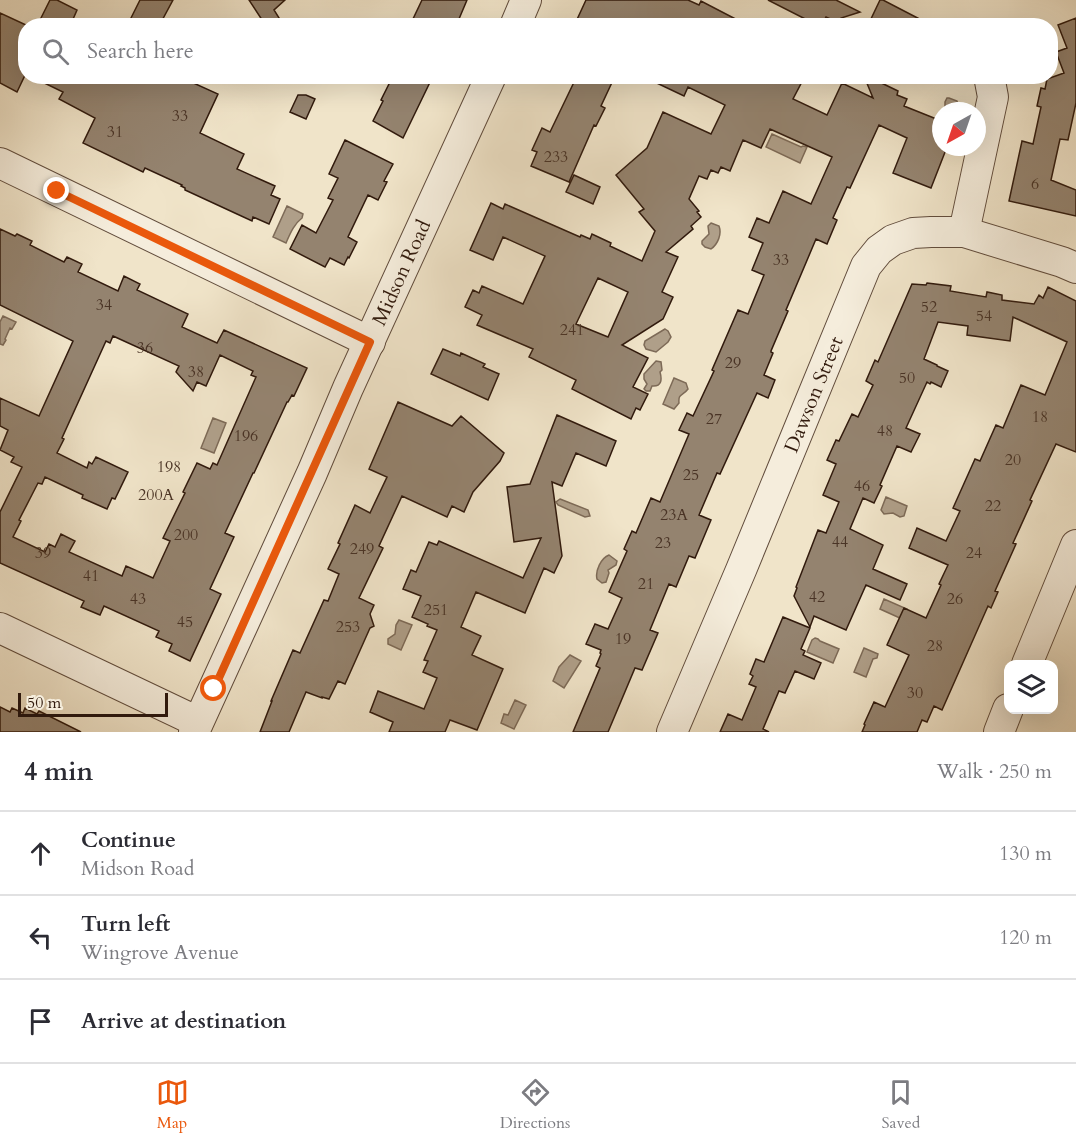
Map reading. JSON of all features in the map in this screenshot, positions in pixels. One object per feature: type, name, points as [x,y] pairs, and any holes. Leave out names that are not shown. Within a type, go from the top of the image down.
[{"type":"street","points":[[518,18],[526,0]]},
{"type":"street","name":"Midson Road","points":[[196,727],[487,84]]},
{"type":"street","points":[[964,232],[993,97],[991,84]]},
{"type":"street","points":[[0,163],[370,342]]},
{"type":"street","name":"Dawson Street","points":[[672,732],[746,559],[866,266],[879,250],[893,240],[913,233],[964,232],[1076,268]]},
{"type":"street","points":[[1029,660],[1070,577],[1076,545]]},
{"type":"street","points":[[0,627],[196,727]]},
{"type":"street","points":[[999,732],[1006,714]]},
{"type":"shaded area","points":[[949,98],[957,102],[945,102]]},
{"type":"shaded area","points":[[772,134],[801,147],[807,147],[800,163],[766,147]]},
{"type":"shaded area","points":[[287,206],[303,214],[286,243],[273,237]]},
{"type":"shaded area","points":[[711,223],[719,226],[720,235],[711,249],[705,247],[702,241],[709,234],[708,226]]},
{"type":"shaded area","points":[[3,316],[16,322],[12,329],[10,328],[3,345],[0,344],[0,322]]},
{"type":"shaded area","points":[[665,329],[671,337],[668,342],[656,352],[646,349],[645,341]]},
{"type":"shaded area","points":[[656,361],[661,362],[660,382],[652,386],[650,391],[646,391],[644,389],[647,384],[644,374]]},
{"type":"shaded area","points":[[674,378],[686,383],[688,389],[680,396],[679,403],[674,409],[663,404]]},
{"type":"shaded area","points":[[213,418],[226,423],[214,453],[201,448]]},
{"type":"shaded area","points":[[886,497],[907,506],[904,516],[900,517],[893,513],[884,514],[881,510]]},
{"type":"shaded area","points":[[560,499],[588,510],[590,516],[585,517],[558,505],[556,502]]},
{"type":"shaded area","points":[[609,555],[617,561],[616,565],[608,570],[606,582],[602,583],[597,579],[598,569],[603,559]]},
{"type":"shaded area","points":[[884,599],[907,609],[902,619],[880,609]]},
{"type":"shaded area","points":[[399,620],[412,625],[401,650],[388,644],[388,639],[395,634]]},
{"type":"shaded area","points":[[815,638],[839,649],[833,663],[807,652]]},
{"type":"shaded area","points":[[864,648],[878,654],[877,658],[873,659],[866,677],[854,672]]},
{"type":"shaded area","points":[[570,655],[581,661],[564,688],[553,681],[559,667]]},
{"type":"shaded area","points":[[515,700],[526,705],[514,729],[501,723],[504,714],[508,715]]},
{"type":"building","points":[[50,0],[57,0],[77,10],[74,18],[41,18]]},
{"type":"building","points":[[140,0],[173,0],[163,18],[131,18]]},
{"type":"building","points":[[249,0],[285,0],[274,10],[279,18],[261,18]]},
{"type":"building","points":[[422,0],[467,0],[459,18],[413,18]]},
{"type":"building","points":[[586,0],[688,0],[699,5],[701,1],[734,18],[578,18]]},
{"type":"building","points":[[768,0],[836,0],[860,12],[841,18],[803,18]]},
{"type":"building","points":[[880,0],[883,0],[918,18],[871,18]]},
{"type":"building","points":[[0,13],[18,21],[18,84],[21,84],[17,92],[0,83]]},
{"type":"building","points":[[1076,18],[1076,103],[1068,140],[1060,139],[1051,180],[1076,190],[1076,216],[1009,201],[1022,141],[1033,144],[1041,107],[1037,106],[1041,88],[1045,89],[1046,84],[1058,84],[1058,75],[1064,73],[1058,51],[1067,48],[1058,25]]},
{"type":"building","points":[[46,84],[196,84],[218,94],[200,133],[244,154],[237,169],[275,186],[271,195],[280,199],[269,224],[253,217],[252,221],[185,190],[182,185],[145,168],[143,172],[83,143],[95,118],[59,99],[63,92]]},
{"type":"building","points":[[389,84],[429,84],[403,138],[373,121],[383,101],[381,100]]},
{"type":"building","points":[[573,84],[611,84],[601,106],[605,108],[596,126],[594,125],[569,182],[531,166],[537,152],[532,150],[542,128],[550,132]]},
{"type":"building","points":[[659,84],[801,84],[793,99],[827,115],[842,84],[873,98],[867,84],[884,84],[898,91],[897,95],[907,99],[904,106],[932,117],[932,156],[943,156],[931,188],[893,173],[907,138],[879,125],[850,188],[847,187],[833,218],[837,220],[827,244],[816,239],[771,351],[773,353],[764,375],[775,380],[768,398],[757,393],[720,474],[717,473],[699,515],[711,520],[695,558],[689,556],[676,587],[669,584],[650,630],[658,633],[642,670],[635,668],[608,732],[573,732],[600,668],[596,666],[601,650],[586,644],[595,624],[608,629],[622,598],[609,592],[627,551],[624,549],[632,531],[636,533],[651,498],[660,502],[689,434],[679,430],[687,413],[693,416],[738,310],[748,314],[764,275],[752,270],[763,243],[749,237],[757,218],[769,223],[783,191],[811,204],[832,157],[770,129],[761,148],[743,140],[730,171],[721,167],[718,173],[711,170],[707,179],[699,176],[689,199],[701,217],[691,226],[693,229],[666,252],[678,257],[662,292],[673,297],[663,319],[622,345],[648,358],[633,387],[648,394],[640,410],[636,408],[631,419],[572,389],[576,380],[529,357],[533,349],[477,325],[482,315],[465,307],[473,290],[479,293],[482,286],[523,304],[545,256],[503,237],[493,260],[470,250],[491,203],[503,209],[505,204],[580,237],[581,235],[590,239],[592,234],[611,243],[610,246],[642,261],[655,231],[639,212],[644,209],[616,175],[647,148],[663,112],[711,134],[725,105],[688,87],[684,96]],"holes":[[[598,278],[628,292],[608,337],[576,324]]]},
{"type":"building","points":[[298,95],[306,95],[315,99],[306,119],[290,112]]},
{"type":"building","points":[[345,140],[393,164],[378,200],[368,195],[348,237],[357,242],[349,258],[344,265],[330,258],[325,267],[290,249],[302,225],[316,233],[333,200],[328,198],[338,178],[329,174]]},
{"type":"building","points":[[574,175],[600,187],[593,204],[566,192]]},
{"type":"building","points":[[0,229],[32,241],[30,245],[64,262],[67,257],[82,264],[78,272],[118,291],[124,276],[140,284],[137,290],[188,314],[182,327],[217,343],[224,330],[307,368],[294,396],[292,395],[287,402],[225,533],[234,537],[210,589],[221,594],[190,661],[169,651],[172,644],[156,637],[159,631],[104,606],[100,615],[81,607],[84,601],[0,563],[0,512],[22,467],[11,462],[14,457],[0,450],[8,430],[0,426],[0,398],[39,416],[73,341],[0,305]],"holes":[[[113,336],[179,366],[176,372],[193,391],[197,382],[206,386],[220,355],[253,371],[251,375],[256,377],[217,465],[213,463],[210,469],[197,463],[163,538],[170,541],[153,578],[126,566],[122,576],[69,552],[75,541],[61,534],[55,547],[49,544],[45,552],[13,537],[38,483],[42,484],[45,477],[107,509],[112,498],[115,499],[128,472],[96,457],[92,464],[89,462],[87,468],[57,453],[106,341],[110,343]]]},
{"type":"building","points":[[927,283],[951,286],[950,291],[986,297],[987,292],[1002,295],[1002,300],[1034,304],[1039,295],[1043,298],[1048,287],[1076,301],[1076,452],[1056,444],[1013,543],[1016,544],[995,591],[998,592],[991,608],[988,606],[942,710],[934,706],[927,722],[922,720],[917,732],[862,732],[874,702],[885,707],[909,655],[887,645],[904,608],[926,618],[948,565],[909,548],[917,528],[946,541],[960,511],[953,508],[975,459],[980,461],[996,425],[1003,428],[1021,385],[1045,395],[1067,342],[1013,317],[1010,341],[967,335],[968,326],[938,322],[924,359],[948,371],[941,387],[927,382],[906,428],[920,434],[911,452],[897,446],[874,503],[863,498],[850,529],[883,545],[873,569],[907,584],[900,600],[866,585],[846,630],[814,616],[810,627],[794,596],[818,530],[826,533],[839,502],[823,495],[836,464],[827,460],[852,414],[858,417],[873,385],[866,381],[875,360],[878,362],[912,284],[926,285]]},
{"type":"building","points":[[443,349],[460,356],[461,353],[485,364],[483,367],[499,374],[488,400],[431,374]]},
{"type":"building","points":[[398,402],[452,426],[461,416],[504,453],[500,461],[473,492],[464,512],[452,506],[447,517],[402,496],[379,546],[383,548],[359,598],[374,605],[370,614],[374,626],[370,628],[345,684],[338,681],[329,699],[306,692],[289,732],[260,732],[293,650],[300,653],[324,600],[328,601],[339,574],[328,569],[355,505],[370,513],[387,477],[369,469]]},
{"type":"building","points":[[557,415],[616,441],[606,466],[576,453],[562,486],[552,482],[562,556],[554,573],[544,568],[525,613],[476,592],[461,627],[481,636],[472,655],[503,669],[477,730],[450,720],[445,732],[389,732],[393,722],[370,712],[378,691],[424,709],[437,678],[423,672],[428,661],[424,660],[437,630],[412,617],[421,596],[403,589],[411,570],[416,572],[429,542],[437,545],[439,541],[523,578],[541,538],[514,542],[507,487],[530,484]]},
{"type":"building","points":[[783,617],[810,628],[801,649],[805,651],[803,655],[821,663],[814,679],[795,671],[785,693],[779,691],[763,729],[769,732],[720,732],[728,714],[742,720],[756,687],[749,684],[753,676],[750,674],[756,659],[764,662]]},
{"type":"building","points":[[0,707],[10,712],[12,708],[23,713],[25,708],[37,714],[39,711],[81,732],[0,732]]},
{"type":"route","points":[[57,191],[370,342],[214,689]]}]
